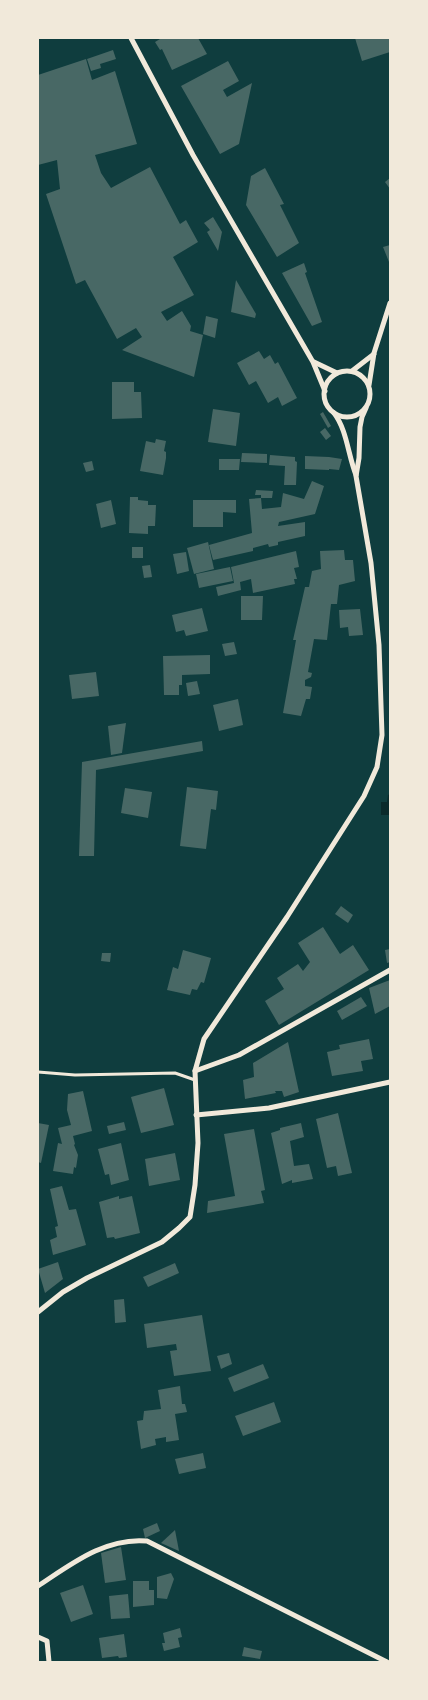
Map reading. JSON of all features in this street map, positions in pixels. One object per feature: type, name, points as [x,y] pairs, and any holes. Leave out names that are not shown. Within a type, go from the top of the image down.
[{"type":"street","points":[[38,1312],[63,1292],[87,1278],[162,1242],[190,1217],[198,1142],[194,1071],[204,1039],[364,796],[377,767],[382,735],[379,645],[371,563],[356,476],[343,429],[327,405],[313,362],[193,155],[132,38]]},
{"type":"street","points":[[356,476],[359,458],[360,427],[369,401],[369,385],[374,353],[390,303]]},
{"type":"street","points":[[352,371],[374,353]]},
{"type":"street","points":[[313,362],[337,374]]},
{"type":"street","points":[[324,391],[331,378],[344,371],[352,371],[359,374],[369,385]]},
{"type":"street","points":[[332,411],[345,417],[360,413],[366,408]]},
{"type":"street","points":[[194,1071],[239,1055],[390,970]]},
{"type":"street","points":[[196,1116],[268,1108],[390,1082]]},
{"type":"street","points":[[38,1586],[101,1548],[121,1542],[147,1541],[387,1662]]},
{"type":"street","points":[[38,1637],[47,1641],[49,1662]]},
{"type":"lane","points":[[38,1072],[75,1075],[175,1073],[195,1080]]},
{"type":"water","points":[[390,794],[390,815],[381,815],[381,802],[387,802],[388,795]]},
{"type":"building","points":[[159,38],[198,38],[207,54],[172,70],[162,49],[160,50],[155,42]]},
{"type":"building","points":[[355,38],[390,38],[390,52],[362,61]]},
{"type":"building","points":[[113,50],[116,59],[100,64],[101,68],[91,71],[87,59]]},
{"type":"building","points":[[86,59],[92,80],[115,71],[137,144],[95,155],[101,173],[111,188],[150,167],[180,224],[186,220],[198,242],[173,257],[194,295],[161,312],[167,321],[182,311],[191,326],[190,331],[203,335],[194,377],[122,350],[142,337],[136,328],[117,339],[85,280],[76,284],[46,194],[60,189],[57,160],[38,165],[38,75]]},
{"type":"building","points":[[228,61],[239,81],[223,90],[227,97],[252,83],[239,144],[220,154],[181,86]]},
{"type":"building","points":[[265,168],[284,204],[280,205],[299,243],[277,257],[246,205],[251,176]]},
{"type":"building","points":[[390,178],[390,189],[385,182]]},
{"type":"building","points":[[213,217],[222,232],[218,251],[207,232],[210,230],[204,223]]},
{"type":"building","points":[[390,245],[390,261],[389,262],[383,247]]},
{"type":"building","points":[[304,263],[307,272],[305,273],[322,322],[312,326],[282,273]]},
{"type":"building","points":[[236,280],[256,314],[255,318],[231,312]]},
{"type":"building","points":[[206,316],[218,319],[215,338],[203,334]]},
{"type":"building","points":[[259,351],[264,359],[270,355],[275,364],[278,362],[297,398],[282,406],[278,397],[268,403],[256,381],[249,385],[237,363]]},
{"type":"building","points":[[112,382],[134,382],[134,392],[141,392],[142,418],[112,419]]},
{"type":"building","points":[[213,409],[240,413],[236,446],[208,442]]},
{"type":"building","points":[[323,412],[331,426],[328,428],[320,414]]},
{"type":"building","points":[[325,428],[331,436],[326,440],[320,432]]},
{"type":"building","points":[[156,439],[166,441],[163,475],[140,471],[146,441],[155,443]]},
{"type":"building","points":[[242,453],[267,454],[267,463],[241,462]]},
{"type":"building","points":[[270,455],[295,457],[297,462],[296,485],[284,485],[285,466],[269,465]]},
{"type":"building","points":[[305,456],[342,459],[339,470],[305,469]]},
{"type":"building","points":[[219,459],[240,459],[239,470],[219,470]]},
{"type":"building","points":[[92,461],[94,470],[86,472],[83,463]]},
{"type":"building","points":[[312,481],[324,486],[315,514],[279,522],[278,526],[305,522],[305,536],[278,542],[278,545],[269,547],[268,544],[253,548],[253,551],[213,560],[209,545],[252,533],[249,499],[261,498],[262,509],[281,507],[283,493],[304,499]]},
{"type":"building","points":[[256,490],[273,491],[272,498],[261,498],[261,495],[255,495]]},
{"type":"building","points":[[130,497],[138,497],[138,500],[148,501],[148,505],[156,505],[155,526],[148,526],[148,534],[129,533]]},
{"type":"building","points":[[111,500],[116,524],[101,528],[96,504]]},
{"type":"building","points":[[193,500],[236,500],[236,513],[223,512],[223,527],[193,527]]},
{"type":"building","points":[[208,542],[214,569],[194,574],[187,548]]},
{"type":"building","points":[[132,547],[143,547],[143,558],[132,558]]},
{"type":"building","points":[[344,550],[345,560],[353,560],[355,581],[339,585],[337,604],[331,604],[327,640],[314,639],[308,672],[312,673],[311,677],[305,680],[305,686],[312,687],[310,699],[306,699],[301,716],[283,713],[296,640],[293,640],[305,587],[309,587],[312,571],[321,569],[320,551]]},
{"type":"building","points":[[296,551],[299,567],[294,568],[297,579],[294,579],[295,584],[253,593],[251,579],[240,582],[241,590],[218,596],[216,587],[234,583],[231,567]]},
{"type":"building","points":[[186,552],[189,571],[177,574],[173,554]]},
{"type":"building","points":[[150,565],[152,577],[144,578],[142,566]]},
{"type":"building","points":[[230,567],[233,581],[199,588],[196,574]]},
{"type":"building","points":[[241,596],[263,596],[262,620],[241,620]]},
{"type":"building","points":[[202,608],[208,631],[186,636],[184,630],[176,632],[172,615]]},
{"type":"building","points":[[360,609],[363,635],[349,636],[348,627],[340,628],[339,610]]},
{"type":"building","points":[[234,642],[237,654],[225,656],[222,644]]},
{"type":"building","points":[[210,655],[210,674],[182,675],[179,695],[164,695],[163,656]]},
{"type":"building","points":[[96,672],[99,696],[72,699],[69,675]]},
{"type":"building","points":[[197,681],[200,694],[188,696],[186,683]]},
{"type":"building","points":[[238,699],[243,725],[219,731],[213,705]]},
{"type":"building","points":[[126,723],[122,753],[111,755],[108,726]]},
{"type":"building","points":[[202,741],[203,751],[96,770],[94,856],[79,856],[82,762]]},
{"type":"building","points":[[187,787],[218,791],[216,810],[211,809],[206,849],[180,846]]},
{"type":"building","points":[[125,788],[152,792],[148,818],[121,813]]},
{"type":"building","points":[[341,906],[353,915],[348,923],[335,914]]},
{"type":"building","points":[[323,927],[340,954],[353,945],[369,970],[279,1025],[265,1001],[284,989],[277,978],[298,964],[303,971],[310,962],[298,943]]},
{"type":"building","points":[[390,949],[390,962],[387,963],[385,950]]},
{"type":"building","points":[[183,950],[211,958],[204,983],[201,982],[197,990],[192,989],[190,995],[167,990],[173,967],[178,969]]},
{"type":"building","points":[[102,953],[111,953],[110,962],[101,961]]},
{"type":"building","points":[[390,980],[390,1006],[375,1014],[369,988]]},
{"type":"building","points":[[361,997],[367,1006],[342,1020],[337,1011]]},
{"type":"building","points":[[369,1039],[373,1059],[361,1061],[363,1071],[332,1076],[327,1052],[340,1049],[339,1045]]},
{"type":"building","points":[[288,1042],[299,1092],[284,1097],[282,1091],[275,1091],[276,1093],[245,1099],[243,1080],[254,1077],[253,1063]]},
{"type":"building","points":[[164,1088],[174,1125],[141,1133],[131,1097]]},
{"type":"building","points":[[83,1091],[92,1131],[73,1136],[78,1155],[73,1174],[53,1171],[58,1143],[62,1144],[58,1128],[71,1125],[67,1110],[68,1094]]},
{"type":"building","points":[[338,1113],[352,1173],[338,1176],[336,1166],[327,1168],[316,1119]]},
{"type":"building","points":[[124,1122],[126,1130],[109,1134],[107,1126]]},
{"type":"building","points":[[38,1123],[49,1125],[41,1163],[38,1162]]},
{"type":"building","points":[[301,1123],[304,1137],[290,1141],[294,1166],[309,1164],[313,1179],[292,1183],[292,1180],[282,1184],[271,1133],[280,1130],[280,1128]]},
{"type":"building","points":[[254,1129],[265,1190],[261,1191],[264,1203],[207,1213],[208,1201],[235,1196],[224,1134]]},
{"type":"building","points":[[121,1143],[129,1180],[111,1185],[109,1174],[105,1175],[98,1149]]},
{"type":"building","points":[[175,1153],[180,1180],[149,1186],[145,1159]]},
{"type":"building","points":[[62,1186],[69,1210],[76,1209],[86,1245],[53,1255],[50,1240],[57,1237],[55,1227],[58,1226],[50,1189]]},
{"type":"building","points":[[119,1196],[119,1199],[132,1196],[140,1233],[115,1239],[114,1237],[107,1238],[99,1202]]},
{"type":"building","points":[[58,1262],[63,1279],[45,1293],[38,1269]]},
{"type":"building","points":[[175,1263],[179,1273],[148,1287],[143,1277]]},
{"type":"building","points":[[124,1299],[126,1322],[115,1323],[114,1300]]},
{"type":"building","points":[[202,1315],[211,1371],[174,1376],[170,1351],[177,1350],[176,1344],[147,1348],[144,1324]]},
{"type":"building","points":[[229,1353],[232,1364],[221,1369],[217,1356]]},
{"type":"building","points":[[263,1364],[269,1378],[234,1392],[228,1378]]},
{"type":"building","points":[[180,1386],[182,1404],[185,1404],[187,1412],[175,1414],[179,1440],[166,1442],[166,1437],[155,1439],[156,1445],[141,1449],[137,1421],[143,1420],[144,1411],[161,1409],[158,1390]]},
{"type":"building","points":[[274,1402],[281,1422],[243,1436],[235,1416]]},
{"type":"building","points":[[203,1453],[206,1468],[179,1474],[175,1459]]},
{"type":"building","points":[[157,1523],[160,1531],[145,1538],[143,1529]]},
{"type":"building","points":[[175,1530],[179,1551],[161,1543]]},
{"type":"building","points":[[121,1547],[126,1580],[105,1583],[101,1553]]},
{"type":"building","points":[[171,1573],[174,1579],[167,1599],[157,1598],[157,1577]]},
{"type":"building","points":[[133,1581],[149,1581],[149,1590],[154,1590],[154,1605],[133,1607]]},
{"type":"building","points":[[83,1585],[93,1614],[71,1622],[60,1593]]},
{"type":"building","points":[[128,1594],[130,1618],[111,1619],[109,1596]]},
{"type":"building","points":[[180,1628],[182,1637],[178,1638],[180,1647],[164,1651],[162,1643],[165,1643],[163,1633]]},
{"type":"building","points":[[124,1634],[127,1657],[102,1658],[99,1638]]},
{"type":"building","points":[[244,1647],[262,1651],[260,1659],[242,1656]]}]
